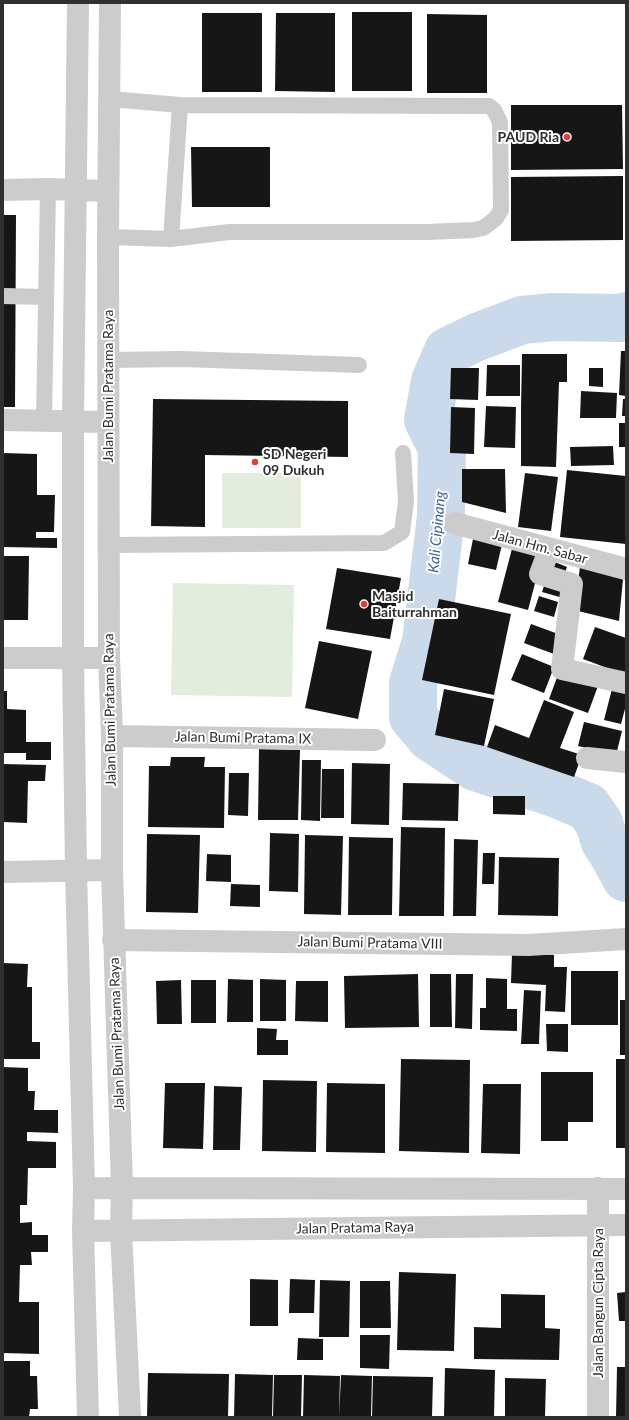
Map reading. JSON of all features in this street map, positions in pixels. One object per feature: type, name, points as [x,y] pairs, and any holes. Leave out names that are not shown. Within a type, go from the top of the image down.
[{"type":"street","points":[[78,3],[74,190],[72,421],[73,659],[76,870],[84,1188],[83,1231],[88,1417]]},
{"type":"street","name":"Jalan Bumi Pratama Raya","points":[[110,3],[108,191],[109,658],[112,736],[113,940],[122,1187],[121,1231],[130,1417]]},
{"type":"street","points":[[3,190],[48,189],[108,191]]},
{"type":"street","points":[[3,420],[44,422],[108,422]]},
{"type":"street","name":"Jalan Hm. Sabar","points":[[454,523],[549,550],[626,569]]},
{"type":"street","points":[[549,550],[540,574],[572,584],[562,669],[626,683]]},
{"type":"street","points":[[3,658],[109,658]]},
{"type":"street","name":"Jalan Bumi Pratama IX","points":[[112,736],[375,740]]},
{"type":"street","points":[[587,758],[626,762]]},
{"type":"street","points":[[3,872],[112,870]]},
{"type":"street","name":"Jalan Bumi Pratama VIII","points":[[113,940],[528,945],[626,939]]},
{"type":"street","points":[[84,1188],[626,1188]]},
{"type":"street","name":"Jalan Bangun Cipta Raya","points":[[598,1188],[598,1417]]},
{"type":"street","name":"Jalan Pratama Raya","points":[[83,1231],[626,1225]]},
{"type":"lane","points":[[108,237],[171,239],[229,232],[428,232],[474,230],[483,228],[490,223],[496,218],[500,210],[500,122],[494,110],[489,106],[180,105],[110,99]]},
{"type":"lane","points":[[171,239],[180,105]]},
{"type":"lane","points":[[44,422],[48,189]]},
{"type":"lane","points":[[3,296],[46,297]]},
{"type":"lane","points":[[109,360],[182,359],[360,366]]},
{"type":"lane","points":[[109,545],[384,543],[402,532],[406,502],[403,453]]},
{"type":"green space","points":[[222,473],[301,473],[301,528],[222,528]]},
{"type":"green space","points":[[173,583],[294,585],[292,697],[171,695]]},
{"type":"building","points":[[352,12],[412,12],[412,91],[352,91]]},
{"type":"building","points":[[202,13],[262,13],[262,92],[202,92]]},
{"type":"building","points":[[276,13],[335,13],[335,92],[275,91]]},
{"type":"building","points":[[427,14],[487,15],[487,93],[427,93]]},
{"type":"building","name":"PAUD Ria","points":[[511,105],[622,105],[623,169],[511,170]]},
{"type":"building","points":[[191,147],[270,147],[270,207],[192,207]]},
{"type":"building","points":[[623,176],[623,240],[511,241],[511,177]]},
{"type":"building","points":[[3,215],[16,215],[15,407],[3,407]]},
{"type":"building","points":[[621,351],[626,351],[626,396],[619,395]]},
{"type":"building","points":[[522,354],[567,354],[567,382],[559,382],[556,467],[521,466]]},
{"type":"building","points":[[487,365],[520,365],[520,396],[486,396]]},
{"type":"building","points":[[451,368],[479,368],[478,400],[450,399]]},
{"type":"building","points":[[589,368],[603,368],[603,387],[589,386]]},
{"type":"building","points":[[581,391],[617,393],[616,418],[580,418]]},
{"type":"building","points":[[153,399],[348,401],[348,457],[205,455],[205,527],[151,526]]},
{"type":"building","points":[[623,399],[626,399],[626,416],[622,416]]},
{"type":"building","points":[[486,406],[516,407],[515,448],[484,447]]},
{"type":"building","points":[[451,407],[475,408],[474,454],[450,453]]},
{"type":"building","points":[[619,423],[626,423],[626,447],[619,447]]},
{"type":"building","points":[[613,446],[614,465],[571,466],[570,447]]},
{"type":"building","points":[[3,453],[37,454],[37,495],[55,495],[54,532],[36,532],[36,538],[57,538],[57,548],[3,547]]},
{"type":"building","points":[[462,469],[505,469],[506,513],[462,502]]},
{"type":"building","points":[[567,470],[626,476],[626,544],[560,537]]},
{"type":"building","points":[[525,473],[558,477],[551,531],[518,527]]},
{"type":"building","points":[[474,534],[503,540],[496,570],[468,564]]},
{"type":"building","points":[[513,545],[543,553],[528,610],[498,602]]},
{"type":"building","points":[[3,556],[29,556],[28,620],[3,620]]},
{"type":"building","points":[[550,560],[567,567],[563,578],[545,571]]},
{"type":"building","points":[[580,567],[623,579],[619,621],[574,610]]},
{"type":"building","name":"Masjid Baiturrahman","points":[[337,568],[401,578],[390,639],[326,629]]},
{"type":"building","points":[[544,586],[567,586],[563,598],[542,592]]},
{"type":"building","points":[[539,596],[558,602],[554,617],[534,611]]},
{"type":"building","points":[[439,599],[511,614],[494,695],[422,680]]},
{"type":"building","points":[[531,624],[561,635],[554,654],[524,643]]},
{"type":"building","points":[[595,627],[626,638],[626,675],[583,659]]},
{"type":"building","points":[[319,641],[372,651],[358,719],[305,708]]},
{"type":"building","points":[[522,654],[554,667],[544,693],[511,680]]},
{"type":"building","points":[[559,672],[598,686],[588,713],[549,699]]},
{"type":"building","points":[[444,689],[494,699],[484,746],[435,735]]},
{"type":"building","points":[[612,689],[626,693],[626,705],[621,724],[604,720]]},
{"type":"building","points":[[3,691],[7,691],[7,709],[26,710],[26,742],[51,742],[51,760],[26,760],[26,753],[3,753]]},
{"type":"building","points":[[544,700],[574,712],[560,748],[582,755],[574,777],[487,747],[495,725],[529,738]]},
{"type":"building","points":[[584,722],[622,731],[616,755],[578,746]]},
{"type":"building","points":[[259,749],[300,750],[298,820],[258,820]]},
{"type":"building","points":[[171,757],[205,757],[204,767],[225,767],[224,828],[148,827],[149,766],[170,766]]},
{"type":"building","points":[[302,760],[321,760],[320,821],[301,820]]},
{"type":"building","points":[[352,763],[390,764],[389,825],[351,824]]},
{"type":"building","points":[[3,764],[46,765],[45,781],[28,781],[27,823],[3,822]]},
{"type":"building","points":[[322,769],[344,769],[344,818],[321,818]]},
{"type":"building","points":[[229,773],[249,773],[248,816],[228,815]]},
{"type":"building","points":[[403,783],[459,784],[458,821],[402,820]]},
{"type":"building","points":[[493,796],[525,796],[525,815],[493,814]]},
{"type":"building","points":[[401,827],[445,828],[444,916],[399,916]]},
{"type":"building","points":[[270,833],[299,834],[298,892],[269,891]]},
{"type":"building","points":[[147,834],[200,835],[198,913],[146,912]]},
{"type":"building","points":[[305,835],[343,836],[341,915],[304,914]]},
{"type":"building","points":[[349,837],[393,838],[392,915],[348,915]]},
{"type":"building","points":[[454,839],[478,840],[476,916],[453,916]]},
{"type":"building","points":[[483,853],[495,853],[494,884],[482,884]]},
{"type":"building","points":[[207,854],[231,855],[231,882],[206,881]]},
{"type":"building","points":[[499,857],[559,858],[558,916],[498,915]]},
{"type":"building","points":[[231,884],[260,885],[260,907],[230,906]]},
{"type":"building","points":[[512,953],[554,955],[554,967],[567,967],[565,1012],[545,1011],[546,985],[511,983]]},
{"type":"building","points":[[3,963],[28,964],[27,987],[32,987],[32,1042],[40,1042],[40,1059],[3,1059]]},
{"type":"building","points":[[571,971],[618,971],[618,1025],[571,1025]]},
{"type":"building","points":[[418,974],[419,1027],[345,1028],[344,976]]},
{"type":"building","points":[[430,974],[451,974],[452,1027],[430,1027]]},
{"type":"building","points":[[456,974],[473,974],[472,1029],[455,1028]]},
{"type":"building","points":[[486,978],[507,979],[507,1009],[517,1009],[517,1031],[480,1030],[480,1008],[486,1008]]},
{"type":"building","points":[[228,979],[253,980],[253,1022],[227,1022]]},
{"type":"building","points":[[260,979],[286,980],[286,1021],[260,1021]]},
{"type":"building","points":[[181,980],[182,1024],[157,1024],[156,981]]},
{"type":"building","points":[[191,980],[216,980],[216,1023],[191,1023]]},
{"type":"building","points":[[296,981],[328,981],[328,1022],[295,1021]]},
{"type":"building","points":[[524,990],[541,991],[539,1044],[521,1044]]},
{"type":"building","points":[[620,1000],[626,1000],[626,1055],[620,1055]]},
{"type":"building","points":[[546,1024],[568,1024],[568,1052],[547,1051]]},
{"type":"building","points":[[257,1028],[277,1029],[276,1040],[288,1040],[288,1055],[257,1055]]},
{"type":"building","points":[[401,1059],[470,1060],[469,1153],[399,1151]]},
{"type":"building","points":[[616,1059],[626,1059],[626,1148],[616,1148]]},
{"type":"building","points":[[3,1067],[28,1068],[28,1091],[35,1091],[34,1110],[58,1110],[58,1133],[27,1132],[27,1141],[56,1142],[56,1168],[28,1168],[27,1205],[20,1205],[20,1223],[32,1222],[32,1235],[48,1235],[48,1252],[31,1252],[32,1265],[20,1265],[19,1302],[39,1302],[39,1354],[3,1353]]},
{"type":"building","points":[[541,1072],[593,1072],[593,1122],[568,1122],[568,1141],[541,1141]]},
{"type":"building","points":[[263,1080],[317,1081],[316,1152],[262,1151]]},
{"type":"building","points":[[165,1083],[205,1083],[203,1149],[163,1148]]},
{"type":"building","points":[[327,1083],[385,1084],[385,1153],[326,1152]]},
{"type":"building","points":[[483,1084],[521,1084],[520,1154],[481,1153]]},
{"type":"building","points":[[214,1086],[242,1087],[240,1150],[213,1150]]},
{"type":"building","points":[[399,1272],[456,1274],[454,1351],[397,1350]]},
{"type":"building","points":[[250,1279],[278,1280],[278,1326],[250,1326]]},
{"type":"building","points":[[290,1279],[315,1280],[314,1313],[289,1313]]},
{"type":"building","points":[[320,1280],[350,1281],[349,1337],[319,1337]]},
{"type":"building","points":[[360,1281],[390,1281],[391,1328],[360,1328]]},
{"type":"building","points":[[626,1292],[626,1321],[619,1321],[617,1293]]},
{"type":"building","points":[[501,1294],[545,1295],[545,1328],[560,1329],[559,1360],[474,1359],[474,1327],[501,1328]]},
{"type":"building","points":[[360,1335],[390,1335],[389,1369],[360,1368]]},
{"type":"building","points":[[298,1338],[323,1339],[323,1360],[297,1360]]},
{"type":"building","points":[[3,1361],[30,1361],[30,1376],[37,1376],[38,1409],[30,1409],[29,1417],[3,1417]]},
{"type":"building","points":[[617,1367],[626,1367],[626,1417],[616,1417]]},
{"type":"building","points":[[445,1368],[495,1370],[494,1417],[444,1417]]},
{"type":"building","points":[[148,1373],[229,1374],[228,1417],[147,1417]]},
{"type":"building","points":[[235,1374],[273,1375],[272,1417],[234,1417]]},
{"type":"building","points":[[274,1375],[302,1375],[301,1417],[273,1417]]},
{"type":"building","points":[[304,1375],[340,1376],[339,1417],[303,1417]]},
{"type":"building","points":[[341,1375],[372,1376],[371,1417],[339,1417]]},
{"type":"building","points":[[373,1376],[433,1377],[432,1417],[372,1417]]},
{"type":"building","points":[[505,1378],[546,1379],[545,1417],[505,1417]]},
{"type":"waterway","name":"Kali Cipinang","points":[[626,316],[621,318],[553,317],[522,320],[477,337],[448,351],[435,381],[428,420],[442,448],[441,516],[426,642],[413,683],[413,717],[430,737],[475,767],[557,794],[588,807],[599,823],[605,842],[626,878]]},
{"type":"place","name":"PAUD Ria","points":[[567,137]]},
{"type":"place","name":"SD Negeri 09 Dukuh","points":[[255,462]]},
{"type":"place","name":"Masjid Baiturrahman","points":[[364,604]]}]
